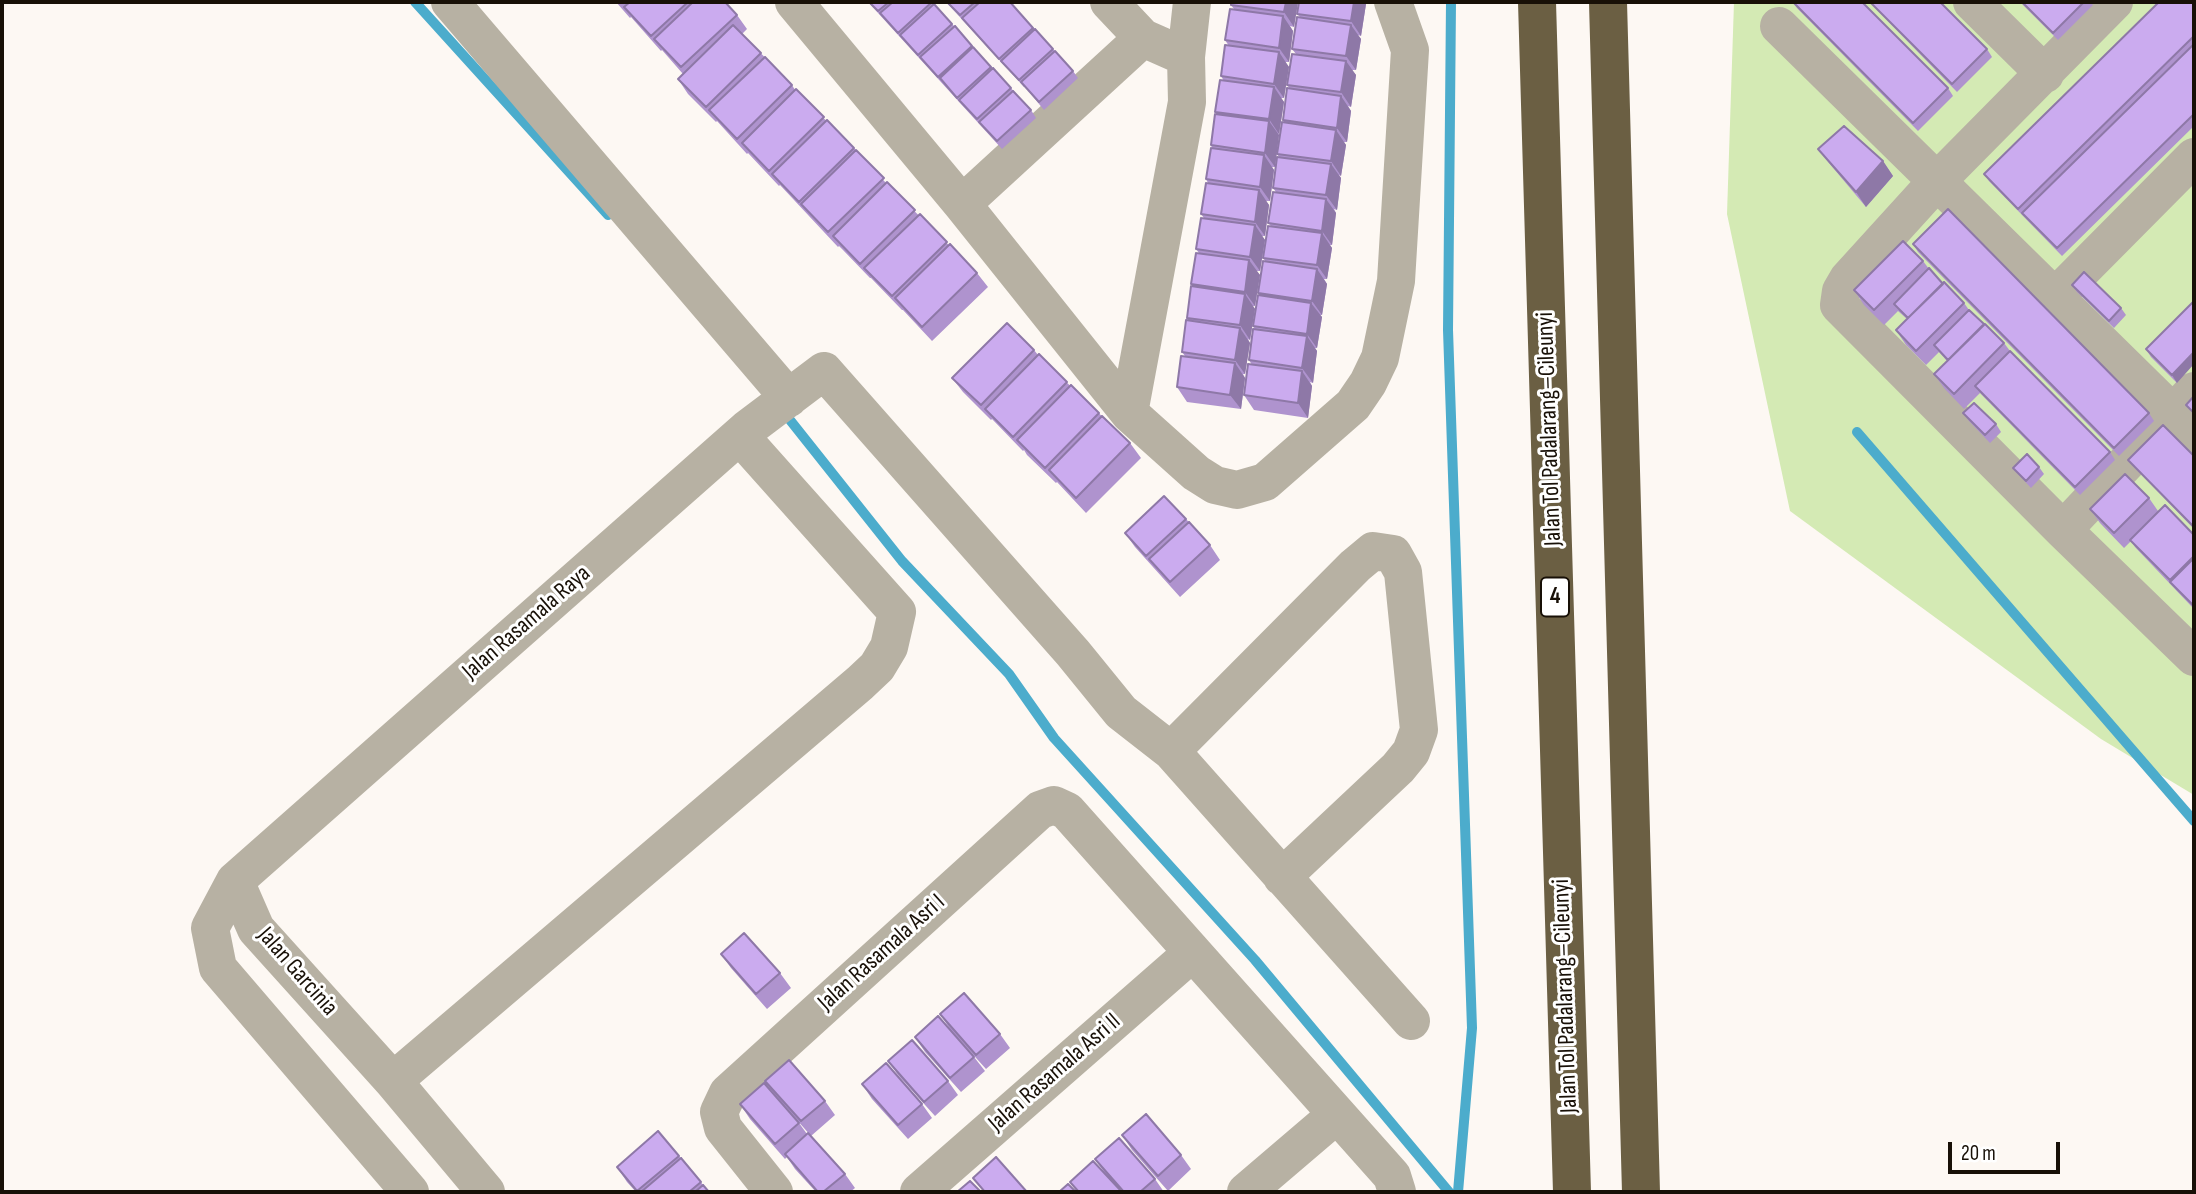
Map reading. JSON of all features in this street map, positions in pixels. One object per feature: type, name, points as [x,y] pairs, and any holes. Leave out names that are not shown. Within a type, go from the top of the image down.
[{"type":"highway","name":"Jalan Tol Padalarang–Cileunyi","points":[[1537,2],[1572,1192]]},
{"type":"highway","points":[[1608,2],[1641,1192]]},
{"type":"street","points":[[450,2],[785,401]]},
{"type":"street","points":[[794,2],[962,204],[1129,413],[1196,473],[1215,485],[1237,489],[1265,482],[1353,405],[1380,358],[1396,281],[1410,50],[1393,2]]},
{"type":"street","points":[[1109,2],[1143,38],[1186,57]]},
{"type":"street","points":[[1129,413],[1186,102],[1186,57],[1192,2]]},
{"type":"street","points":[[1972,2],[2045,75]]},
{"type":"street","points":[[2114,2],[2045,75],[1938,180],[1848,279],[1841,291],[1839,305],[2194,657]]},
{"type":"street","points":[[1779,26],[2056,296],[2187,413],[2063,530]]},
{"type":"street","points":[[962,204],[1143,38]]},
{"type":"street","points":[[2056,296],[2194,157]]},
{"type":"street","name":"Jalan Rasamala Raya","points":[[235,881],[743,433],[824,371],[1073,653],[1121,712],[1171,751]]},
{"type":"street","points":[[393,1080],[860,683],[877,667],[889,647],[897,611],[743,433]]},
{"type":"street","points":[[1282,877],[1398,768],[1411,752],[1419,730],[1403,572],[1393,554],[1373,551],[1355,566],[1171,751],[1282,877],[1411,1021]]},
{"type":"street","name":"Jalan Rasamala Asri I","points":[[774,1192],[723,1128],[719,1112],[728,1093],[1040,810],[1054,804],[1067,811],[1191,954]]},
{"type":"street","points":[[235,881],[210,928],[218,968],[410,1192]]},
{"type":"street","name":"Jalan Garcinia","points":[[235,881],[256,929],[393,1080],[483,1191]]},
{"type":"street","points":[[1191,954],[1392,1176],[1397,1192]]},
{"type":"street","name":"Jalan Rasamala Asri II","points":[[919,1192],[1191,954]]},
{"type":"street","points":[[1246,1192],[1335,1116]]},
{"type":"green space","points":[[1734,2],[2194,2],[2194,795],[2101,739],[1790,511],[1727,214]]},
{"type":"building","points":[[630,2],[688,2],[651,36],[624,7]]},
{"type":"building","points":[[693,2],[725,2],[737,15],[681,67],[654,39]]},
{"type":"building","points":[[869,2],[889,2],[878,11]]},
{"type":"building","points":[[893,2],[932,2],[898,33],[880,13]]},
{"type":"building","points":[[947,2],[975,2],[960,15]]},
{"type":"building","points":[[980,2],[1010,2],[1033,28],[999,59],[962,18]]},
{"type":"building","points":[[1231,2],[1286,2],[1284,12],[1231,5]]},
{"type":"building","points":[[1299,2],[1354,2],[1351,21],[1297,14]]},
{"type":"building","points":[[1793,2],[1862,2],[1948,88],[1913,123]]},
{"type":"building","points":[[1872,2],[1940,2],[1987,49],[1952,84]]},
{"type":"building","points":[[2022,2],[2084,2],[2053,33]]},
{"type":"building","points":[[2159,2],[2194,2],[2194,36],[2018,209],[1984,174]]},
{"type":"building","points":[[934,4],[952,24],[918,55],[900,35]]},
{"type":"building","points":[[1230,9],[1283,16],[1279,48],[1225,40]]},
{"type":"building","points":[[1297,17],[1351,25],[1346,56],[1292,49]]},
{"type":"building","points":[[733,25],[761,53],[706,107],[678,79]]},
{"type":"building","points":[[955,26],[972,46],[938,77],[920,57]]},
{"type":"building","points":[[1035,29],[1053,49],[1019,80],[1001,61]]},
{"type":"building","points":[[2194,44],[2194,114],[2057,248],[2022,213]]},
{"type":"building","points":[[1225,45],[1279,52],[1274,84],[1221,76]]},
{"type":"building","points":[[973,47],[991,67],[957,98],[940,78]]},
{"type":"building","points":[[1055,51],[1073,71],[1039,102],[1021,82]]},
{"type":"building","points":[[1292,54],[1346,61],[1341,92],[1287,85]]},
{"type":"building","points":[[765,57],[792,85],[737,139],[709,110]]},
{"type":"building","points":[[993,68],[1011,88],[977,119],[959,100]]},
{"type":"building","points":[[1220,80],[1274,87],[1269,119],[1215,112]]},
{"type":"building","points":[[1287,88],[1341,96],[1337,128],[1283,120]]},
{"type":"building","points":[[796,89],[824,117],[769,171],[742,143]]},
{"type":"building","points":[[1013,91],[1031,110],[997,141],[979,122]]},
{"type":"building","points":[[1215,114],[1269,121],[1265,153],[1211,145]]},
{"type":"building","points":[[827,120],[854,148],[799,202],[772,174]]},
{"type":"building","points":[[1282,122],[1336,130],[1331,161],[1277,154]]},
{"type":"building","points":[[1844,126],[1883,161],[1856,192],[1818,149]]},
{"type":"building","points":[[1211,148],[1264,155],[1260,187],[1206,179]]},
{"type":"building","points":[[856,150],[884,178],[828,232],[801,204]]},
{"type":"building","points":[[1277,157],[1331,164],[1326,195],[1273,188]]},
{"type":"building","points":[[887,182],[915,210],[860,264],[833,236]]},
{"type":"building","points":[[1206,183],[1259,190],[1255,222],[1201,214]]},
{"type":"building","points":[[1273,192],[1326,199],[1322,231],[1268,223]]},
{"type":"building","points":[[1948,209],[2149,413],[2114,448],[1913,244]]},
{"type":"building","points":[[920,214],[947,242],[892,296],[864,268]]},
{"type":"building","points":[[1201,218],[1255,225],[1250,257],[1196,249]]},
{"type":"building","points":[[1268,226],[1322,233],[1317,265],[1263,258]]},
{"type":"building","points":[[1903,241],[1923,261],[1874,310],[1854,290]]},
{"type":"building","points":[[950,244],[977,273],[922,327],[895,298]]},
{"type":"building","points":[[1196,253],[1249,260],[1245,292],[1191,284]]},
{"type":"building","points":[[1263,261],[1317,269],[1312,301],[1258,293]]},
{"type":"building","points":[[1929,268],[1943,284],[1908,318],[1894,304]]},
{"type":"building","points":[[2084,272],[2121,308],[2109,321],[2072,285]]},
{"type":"building","points":[[1944,282],[1964,303],[1916,351],[1896,330]]},
{"type":"building","points":[[1191,286],[1245,294],[1240,325],[1187,318]]},
{"type":"building","points":[[1258,295],[1311,303],[1307,334],[1253,326]]},
{"type":"building","points":[[2194,301],[2194,352],[2172,375],[2146,349]]},
{"type":"building","points":[[1969,310],[1984,324],[1948,360],[1934,345]]},
{"type":"building","points":[[1186,320],[1240,328],[1235,360],[1182,352]]},
{"type":"building","points":[[1007,323],[1034,350],[981,405],[952,378]]},
{"type":"building","points":[[1985,324],[2004,343],[1954,394],[1934,374]]},
{"type":"building","points":[[1253,329],[1307,336],[1302,368],[1249,360]]},
{"type":"building","points":[[2010,351],[2110,452],[2075,487],[1975,386]]},
{"type":"building","points":[[1039,354],[1067,382],[1013,437],[985,409]]},
{"type":"building","points":[[1181,356],[1235,363],[1230,395],[1177,387]]},
{"type":"building","points":[[1248,364],[1302,371],[1298,403],[1244,395]]},
{"type":"building","points":[[1071,385],[1099,413],[1045,468],[1017,440]]},
{"type":"building","points":[[2194,396],[2194,413],[2186,405]]},
{"type":"building","points":[[1974,403],[1996,424],[1985,435],[1963,413]]},
{"type":"building","points":[[1102,416],[1130,443],[1076,498],[1049,470]]},
{"type":"building","points":[[2163,425],[2194,456],[2194,527],[2128,460]]},
{"type":"building","points":[[2027,454],[2039,467],[2026,481],[2013,468]]},
{"type":"building","points":[[2125,474],[2149,498],[2114,533],[2090,509]]},
{"type":"building","points":[[1164,496],[1186,519],[1146,556],[1125,533]]},
{"type":"building","points":[[2165,505],[2194,535],[2194,556],[2170,580],[2130,540]]},
{"type":"building","points":[[1189,522],[1210,545],[1170,582],[1149,559]]},
{"type":"building","points":[[2194,558],[2194,606],[2170,582]]},
{"type":"building","points":[[744,933],[780,973],[756,994],[721,954]]},
{"type":"building","points":[[964,993],[1000,1034],[976,1055],[940,1014]]},
{"type":"building","points":[[938,1016],[974,1057],[950,1078],[915,1037]]},
{"type":"building","points":[[912,1040],[948,1081],[924,1102],[888,1061]]},
{"type":"building","points":[[789,1060],[825,1101],[801,1121],[765,1081]]},
{"type":"building","points":[[886,1063],[922,1104],[898,1125],[862,1084]]},
{"type":"building","points":[[764,1083],[799,1123],[775,1144],[740,1104]]},
{"type":"building","points":[[1146,1114],[1181,1155],[1158,1176],[1122,1135]]},
{"type":"building","points":[[658,1131],[679,1156],[637,1191],[617,1167]]},
{"type":"building","points":[[808,1133],[845,1174],[823,1192],[818,1192],[785,1154]]},
{"type":"building","points":[[1119,1138],[1155,1179],[1140,1192],[1124,1192],[1095,1159]]},
{"type":"building","points":[[996,1157],[1027,1192],[985,1192],[973,1178]]},
{"type":"building","points":[[681,1158],[701,1182],[689,1192],[641,1192]]},
{"type":"building","points":[[1093,1161],[1122,1192],[1079,1192],[1070,1182]]},
{"type":"building","points":[[970,1181],[981,1192],[957,1192]]},
{"type":"building","points":[[1068,1184],[1076,1192],[1059,1192]]},
{"type":"building","points":[[703,1185],[709,1192],[695,1192]]},
{"type":"waterway","points":[[415,2],[608,215]]},
{"type":"waterway","points":[[1451,2],[1448,330],[1472,1028],[1458,1192]]},
{"type":"waterway","points":[[782,410],[902,561],[1009,674],[1054,738],[1255,960],[1449,1192]]},
{"type":"waterway","points":[[1857,432],[2194,821]]}]
